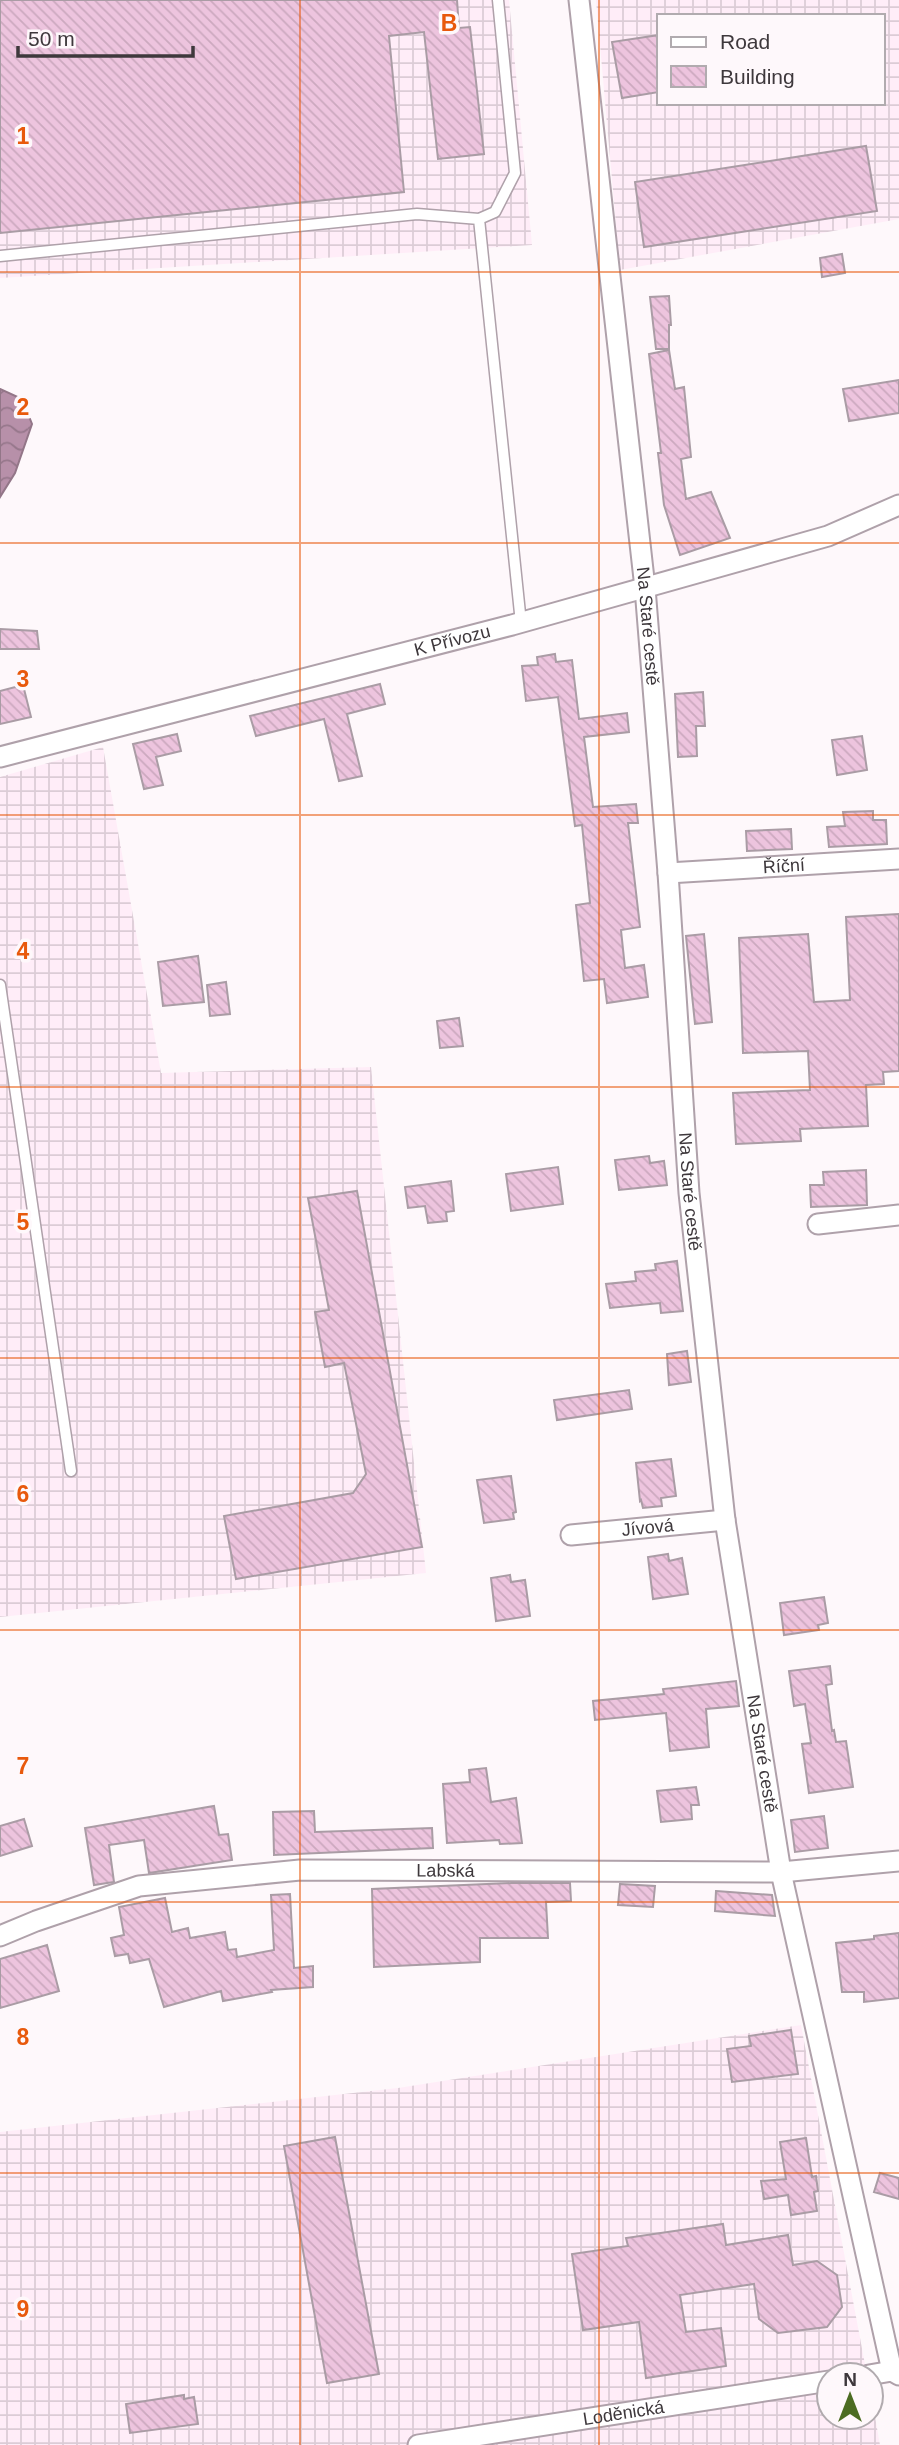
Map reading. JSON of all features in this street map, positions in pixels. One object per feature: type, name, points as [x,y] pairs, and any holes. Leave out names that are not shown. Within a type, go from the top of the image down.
[{"type":"street","name":"Na Staré cestě","points":[[579,0],[645,588],[668,873],[689,1193],[725,1520],[781,1872],[895,2373]]},
{"type":"street","name":"K Přívozu","points":[[0,757],[521,623],[828,536],[899,505]]},
{"type":"street","name":"Říční","points":[[668,873],[899,859]]},
{"type":"street","points":[[818,1224],[899,1215]]},
{"type":"street","name":"Jívová","points":[[571,1535],[725,1520]]},
{"type":"street","name":"Labská","points":[[0,1936],[139,1886],[300,1870],[781,1872],[899,1861]]},
{"type":"street","name":"Loděnická","points":[[418,2445],[815,2383]]},
{"type":"lane","points":[[0,256],[417,214],[479,219],[495,212],[515,173],[498,0]]},
{"type":"lane","points":[[479,219],[521,623]]},
{"type":"lane","points":[[0,985],[71,1471]]},
{"type":"shaded area","points":[[0,0],[509,0],[532,245],[0,278]]},
{"type":"shaded area","points":[[596,0],[899,0],[899,219],[620,270]]},
{"type":"shaded area","points":[[103,747],[161,1073],[371,1067],[426,1573],[0,1617],[0,777]]},
{"type":"shaded area","points":[[801,2025],[864,2361],[815,2361],[815,2431],[878,2431],[880,2445],[0,2445],[0,2132],[398,2088]]},
{"type":"water","points":[[0,389],[22,399],[32,424],[15,473],[0,497]]},
{"type":"building","points":[[0,0],[457,0],[459,28],[470,27],[484,154],[438,159],[424,32],[389,36],[404,192],[0,233]]},
{"type":"building","points":[[657,35],[657,92],[622,98],[612,42]]},
{"type":"building","points":[[866,146],[877,211],[644,247],[635,182]]},
{"type":"building","points":[[842,254],[845,273],[822,277],[820,258]]},
{"type":"building","points":[[669,296],[669,349],[656,349],[650,297]]},
{"type":"building","points":[[669,350],[675,389],[684,387],[691,457],[681,459],[686,499],[711,492],[730,538],[680,555],[664,505],[658,453],[661,453],[649,354]]},
{"type":"building","points":[[899,380],[899,413],[849,421],[843,389]]},
{"type":"building","points":[[0,629],[37,631],[39,649],[0,649]]},
{"type":"building","points":[[555,654],[556,662],[572,660],[579,719],[627,713],[629,732],[584,737],[593,807],[636,804],[638,823],[628,823],[640,927],[621,930],[625,968],[644,965],[648,997],[607,1003],[604,979],[584,981],[576,905],[590,903],[582,825],[575,826],[558,697],[526,701],[522,666],[538,665],[537,657]]},
{"type":"building","points":[[380,684],[385,704],[347,714],[362,776],[339,781],[324,719],[256,736],[250,716]]},
{"type":"building","points":[[23,685],[31,717],[0,724],[0,691]]},
{"type":"building","points":[[703,692],[705,726],[696,726],[697,756],[678,757],[675,694]]},
{"type":"building","points":[[177,734],[181,751],[156,757],[163,785],[144,789],[133,744]]},
{"type":"building","points":[[862,736],[867,770],[837,775],[832,740]]},
{"type":"building","points":[[873,811],[873,820],[886,820],[887,844],[829,847],[827,827],[845,826],[843,812]]},
{"type":"building","points":[[791,829],[792,849],[747,851],[746,831]]},
{"type":"building","points":[[899,914],[899,1071],[883,1072],[884,1084],[866,1085],[868,1126],[800,1129],[801,1141],[736,1144],[733,1093],[810,1090],[808,1051],[743,1053],[739,938],[808,934],[814,1002],[850,1000],[846,917]]},
{"type":"building","points":[[704,934],[712,1022],[695,1024],[686,936]]},
{"type":"building","points":[[198,956],[204,1002],[163,1006],[158,962]]},
{"type":"building","points":[[226,982],[230,1014],[210,1016],[207,985]]},
{"type":"building","points":[[459,1018],[463,1046],[440,1048],[437,1021]]},
{"type":"building","points":[[649,1156],[650,1163],[664,1161],[667,1185],[619,1190],[615,1160]]},
{"type":"building","points":[[558,1167],[563,1204],[511,1211],[506,1174]]},
{"type":"building","points":[[866,1170],[867,1205],[811,1207],[810,1185],[824,1185],[823,1172]]},
{"type":"building","points":[[451,1181],[454,1211],[446,1212],[447,1221],[428,1223],[425,1206],[408,1208],[405,1187]]},
{"type":"building","points":[[357,1191],[422,1547],[236,1579],[224,1516],[353,1493],[366,1474],[344,1363],[325,1367],[315,1312],[329,1310],[308,1198]]},
{"type":"building","points":[[677,1261],[683,1311],[661,1313],[660,1303],[610,1308],[606,1284],[636,1281],[635,1272],[656,1270],[655,1264]]},
{"type":"building","points":[[687,1351],[691,1382],[669,1385],[667,1354]]},
{"type":"building","points":[[629,1390],[632,1409],[557,1420],[554,1400]]},
{"type":"building","points":[[671,1459],[676,1496],[661,1498],[662,1506],[643,1508],[636,1463]]},
{"type":"building","points":[[511,1476],[516,1512],[513,1513],[514,1519],[484,1523],[477,1480]]},
{"type":"building","points":[[668,1554],[669,1561],[682,1558],[688,1594],[653,1599],[648,1557]]},
{"type":"building","points":[[510,1575],[511,1582],[525,1580],[530,1616],[496,1621],[491,1578]]},
{"type":"building","points":[[824,1597],[828,1623],[818,1625],[819,1630],[784,1635],[780,1603]]},
{"type":"building","points":[[830,1666],[832,1684],[826,1685],[832,1731],[834,1730],[836,1742],[846,1741],[853,1787],[809,1793],[802,1744],[811,1743],[805,1704],[794,1706],[789,1671]]},
{"type":"building","points":[[736,1681],[739,1706],[706,1709],[709,1747],[670,1751],[666,1713],[595,1720],[593,1701],[664,1694],[663,1689]]},
{"type":"building","points":[[486,1768],[491,1802],[516,1798],[522,1843],[500,1844],[499,1840],[447,1843],[443,1784],[470,1782],[469,1770]]},
{"type":"building","points":[[696,1787],[699,1805],[691,1805],[692,1819],[661,1822],[657,1791]]},
{"type":"building","points":[[214,1806],[219,1835],[228,1834],[232,1860],[149,1873],[144,1840],[109,1845],[114,1882],[94,1885],[85,1828]]},
{"type":"building","points":[[314,1811],[315,1832],[432,1828],[433,1848],[274,1855],[273,1812]]},
{"type":"building","points":[[824,1816],[828,1848],[795,1852],[791,1820]]},
{"type":"building","points":[[24,1819],[32,1846],[0,1856],[0,1826]]},
{"type":"building","points":[[570,1883],[571,1901],[546,1902],[548,1938],[480,1938],[480,1962],[374,1967],[372,1889]]},
{"type":"building","points":[[620,1884],[655,1886],[653,1907],[618,1905]]},
{"type":"building","points":[[716,1891],[772,1895],[775,1916],[715,1911]]},
{"type":"building","points":[[290,1894],[294,1968],[313,1966],[313,1987],[271,1990],[272,1992],[223,2001],[221,1991],[164,2007],[149,1959],[130,1963],[128,1954],[115,1956],[111,1938],[124,1935],[119,1907],[165,1898],[172,1932],[188,1928],[190,1938],[225,1932],[228,1950],[236,1949],[237,1957],[274,1950],[271,1895]]},
{"type":"building","points":[[899,1933],[899,1998],[864,2002],[864,1992],[842,1992],[836,1943]]},
{"type":"building","points":[[47,1945],[59,1991],[0,2008],[0,1959]]},
{"type":"building","points":[[791,2030],[798,2074],[732,2082],[727,2049],[751,2046],[749,2036]]},
{"type":"building","points":[[335,2137],[379,2374],[327,2383],[284,2146]]},
{"type":"building","points":[[806,2138],[812,2177],[816,2176],[818,2191],[814,2192],[817,2211],[791,2215],[788,2195],[764,2199],[761,2181],[786,2179],[780,2142]]},
{"type":"building","points":[[880,2173],[899,2178],[899,2199],[874,2192]]},
{"type":"building","points":[[723,2224],[726,2245],[788,2235],[793,2265],[817,2261],[837,2275],[842,2307],[827,2327],[778,2333],[759,2319],[754,2284],[680,2295],[686,2332],[721,2328],[726,2366],[646,2378],[639,2322],[583,2330],[572,2254],[628,2246],[626,2238]]},
{"type":"building","points":[[184,2395],[184,2399],[194,2397],[198,2424],[130,2433],[126,2404]]}]
